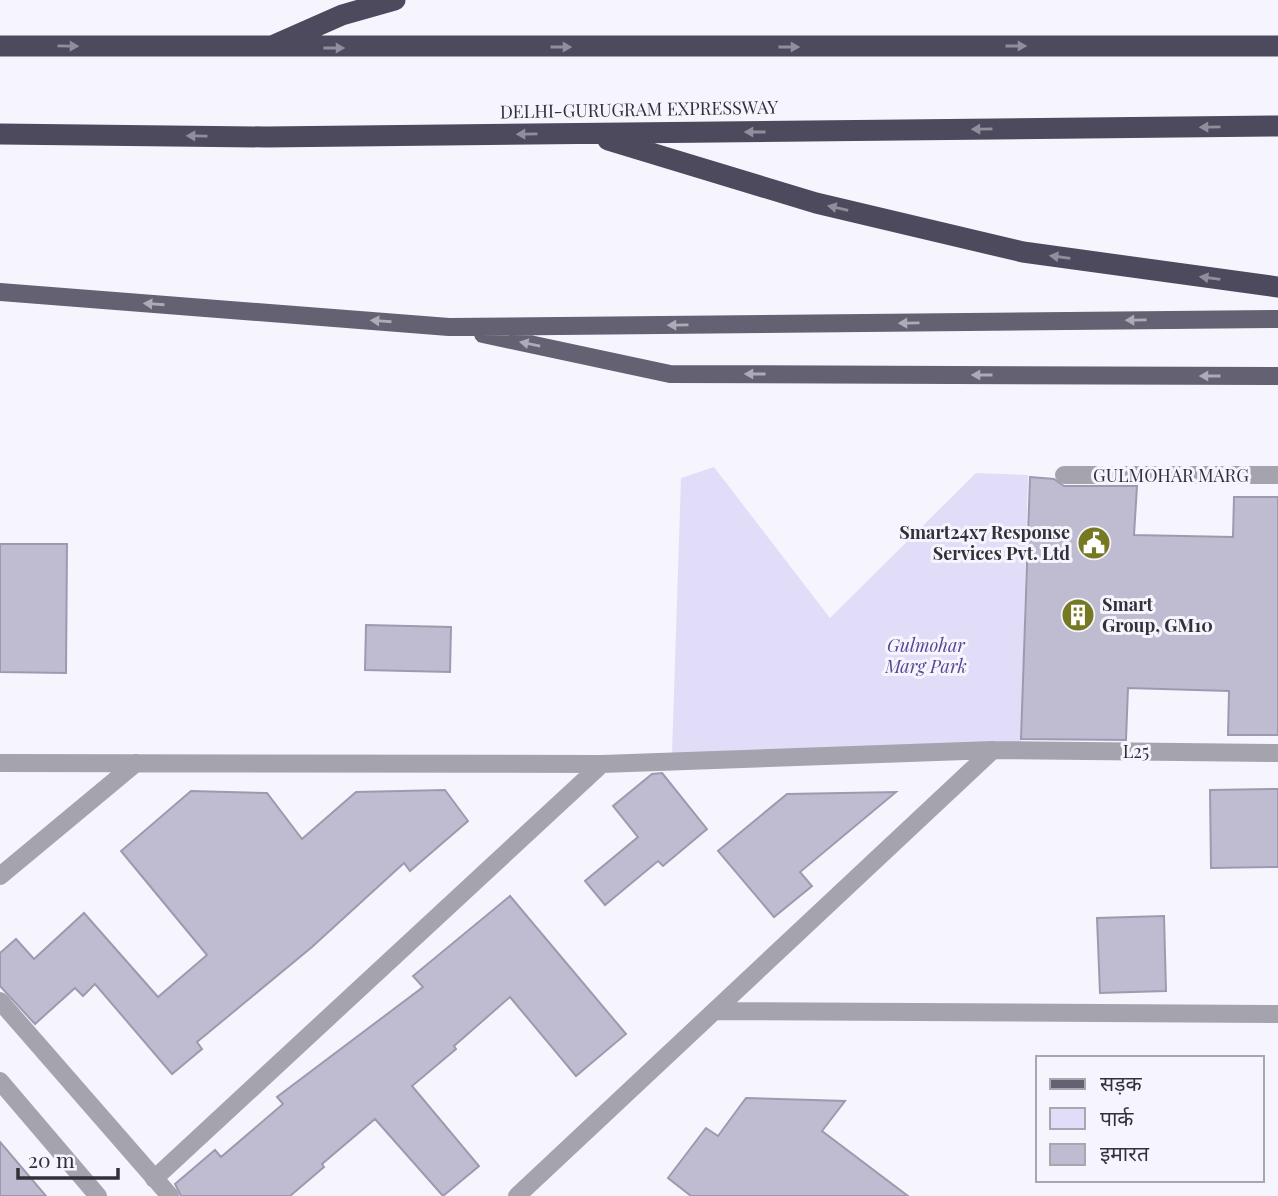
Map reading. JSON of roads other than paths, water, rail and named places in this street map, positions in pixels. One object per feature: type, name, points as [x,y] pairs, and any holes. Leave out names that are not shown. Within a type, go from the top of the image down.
[{"type":"highway","points":[[266,48],[342,15],[395,0]]},
{"type":"highway","points":[[0,46],[1278,46]]},
{"type":"highway","name":"DELHI-GURUGRAM EXPRESSWAY","points":[[0,135],[266,137],[1278,126]]},
{"type":"highway","points":[[586,134],[829,206],[1023,252],[1278,287]]},
{"type":"main road","points":[[0,292],[449,327],[1278,319]]},
{"type":"main road","points":[[449,327],[670,374],[1278,376]]},
{"type":"street","name":"GULMOHAR MARG","points":[[1064,475],[1278,475]]},
{"type":"street","name":"L25","points":[[0,763],[602,764],[993,750],[1278,753]]},
{"type":"street","points":[[522,1195],[993,750]]},
{"type":"street","points":[[0,876],[136,764]]},
{"type":"street","points":[[154,1179],[602,764]]},
{"type":"street","points":[[0,1001],[170,1196]]},
{"type":"street","points":[[718,1011],[1278,1014]]},
{"type":"street","points":[[0,1081],[98,1196]]},
{"type":"place","name":"Smart24x7 Response Services Pvt. Ltd","points":[[1094,543]]},
{"type":"place","name":"Smart Group, GM10","points":[[1078,615]]},
{"type":"park label","name":"Gulmohar Marg Park","points":[[926,656]]}]
